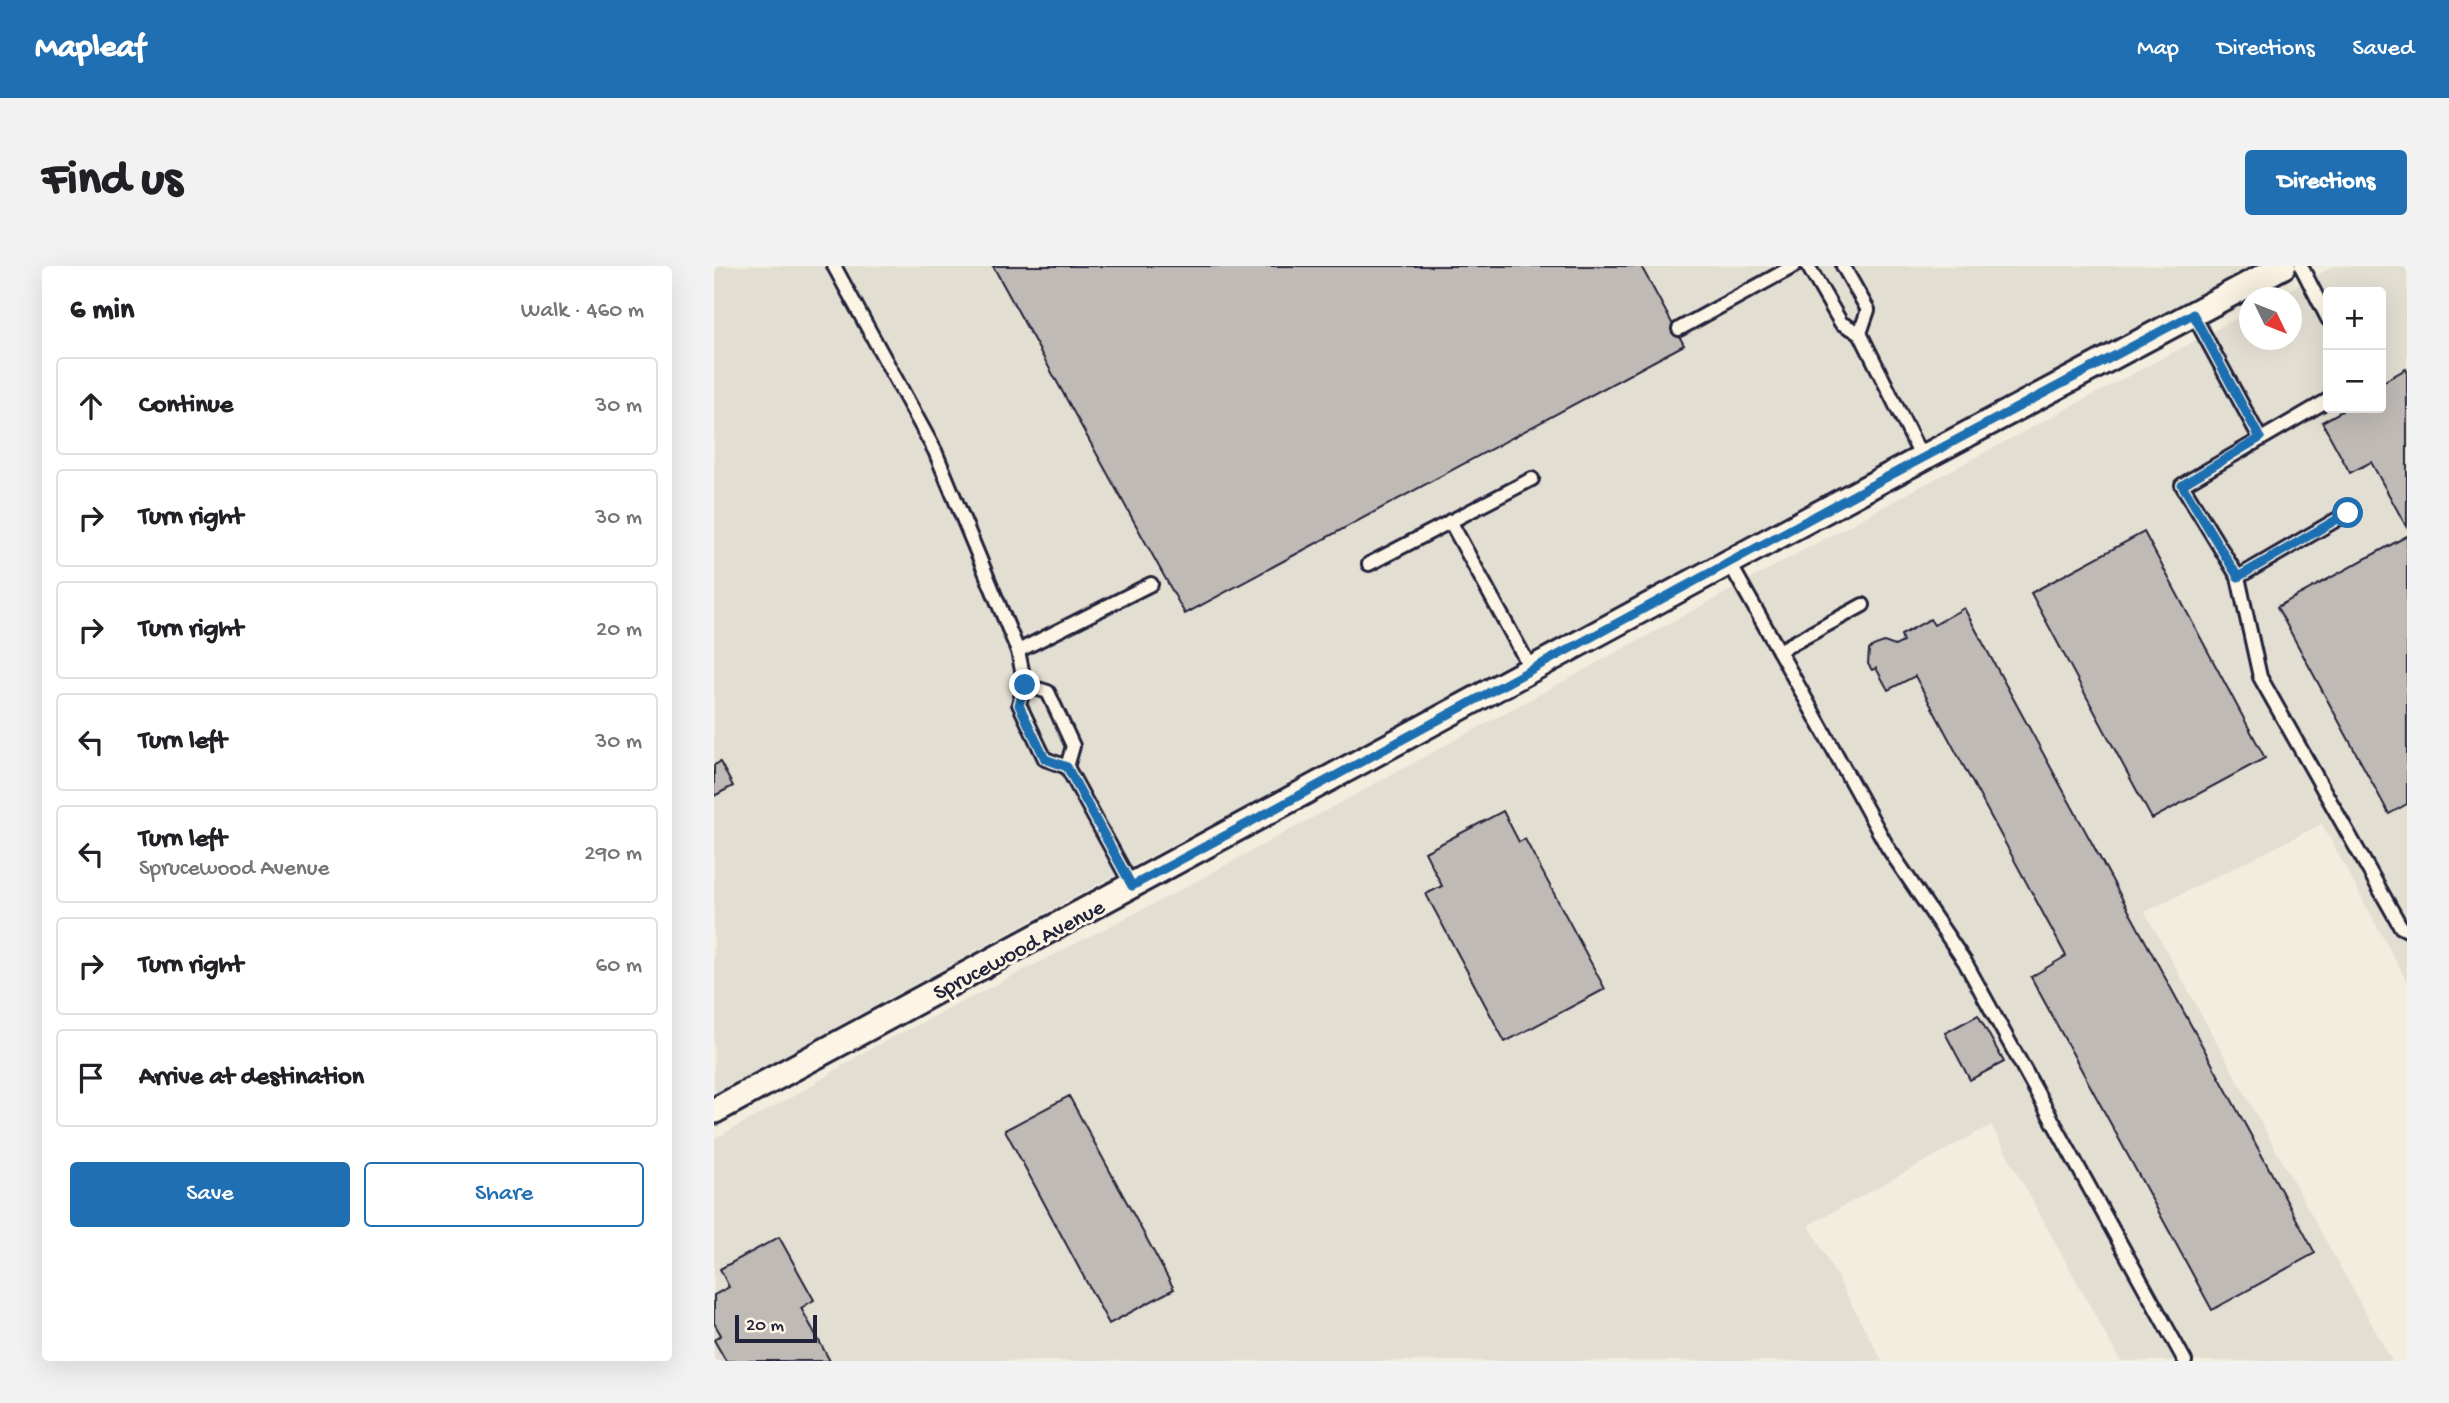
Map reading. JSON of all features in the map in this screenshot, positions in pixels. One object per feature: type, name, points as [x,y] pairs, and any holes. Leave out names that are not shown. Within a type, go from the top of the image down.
[{"type":"street","name":"Sprucewood Avenue","points":[[714,1111],[1922,458],[2283,266]]},
{"type":"lane","points":[[834,266],[935,451],[1018,651],[1025,685],[1019,705],[1045,759],[1067,767],[1132,886]]},
{"type":"lane","points":[[1765,266],[1771,278]]},
{"type":"lane","points":[[1679,329],[1794,266]]},
{"type":"lane","points":[[1808,266],[1841,323],[1860,333],[1922,458]]},
{"type":"lane","points":[[1843,266],[1868,310],[1860,333]]},
{"type":"lane","points":[[2301,266],[2323,309]]},
{"type":"lane","points":[[2193,314],[2260,438]]},
{"type":"lane","points":[[2323,403],[2182,485],[2238,577],[2260,677],[2404,929],[2407,940]]},
{"type":"lane","points":[[1369,564],[1532,480]]},
{"type":"lane","points":[[2238,577],[2348,513]]},
{"type":"lane","points":[[1450,521],[1531,669]]},
{"type":"lane","points":[[1729,562],[1888,848],[1965,962],[2185,1361]]},
{"type":"lane","points":[[1018,651],[1151,584]]},
{"type":"lane","points":[[1779,651],[1863,605]]},
{"type":"lane","points":[[1025,685],[1048,692],[1073,746],[1067,767]]},
{"type":"shaded area","points":[[714,266],[2254,266],[1974,421],[1093,887],[714,1094]]},
{"type":"shaded area","points":[[2334,266],[2407,266],[2407,982],[2322,824],[2145,912],[2392,1361],[2120,1361],[1991,1125],[1809,1225],[1882,1361],[714,1361],[714,1139],[799,1093],[868,1050],[1167,897],[1916,489],[2239,317],[2239,350],[2302,350],[2302,287],[2295,287]]},
{"type":"building","points":[[993,266],[1641,266],[1684,345],[1185,614]]},
{"type":"building","points":[[2406,369],[2407,371],[2407,528],[2371,462],[2350,473],[2322,422],[2338,413],[2386,413],[2386,380]]},
{"type":"building","points":[[2144,532],[2265,758],[2152,819],[2031,593]]},
{"type":"building","points":[[2407,536],[2407,804],[2389,814],[2277,607]]},
{"type":"building","points":[[1964,608],[2315,1253],[2212,1310],[2031,977],[2066,956],[1915,676],[1888,690],[1876,668],[1872,670],[1868,664],[1869,650],[1873,646],[1884,642],[1895,646],[1903,642],[1901,635],[1930,619],[1934,625]]},
{"type":"building","points":[[720,762],[733,786],[714,796],[714,765]]},
{"type":"building","points":[[1503,811],[1519,842],[1525,839],[1605,989],[1505,1042],[1426,894],[1442,886],[1425,852]]},
{"type":"building","points":[[1978,1015],[2004,1062],[1970,1080],[1945,1033]]},
{"type":"building","points":[[1069,1096],[1174,1289],[1109,1324],[1005,1130]]},
{"type":"building","points":[[779,1237],[814,1300],[801,1308],[830,1361],[726,1361],[714,1340],[721,1335],[714,1323],[714,1295],[729,1287],[720,1269]]},
{"type":"route","points":[[1025,685],[1019,705],[1045,759],[1067,767],[1132,886],[2193,314],[2260,438],[2182,485],[2238,577],[2348,513]]}]
